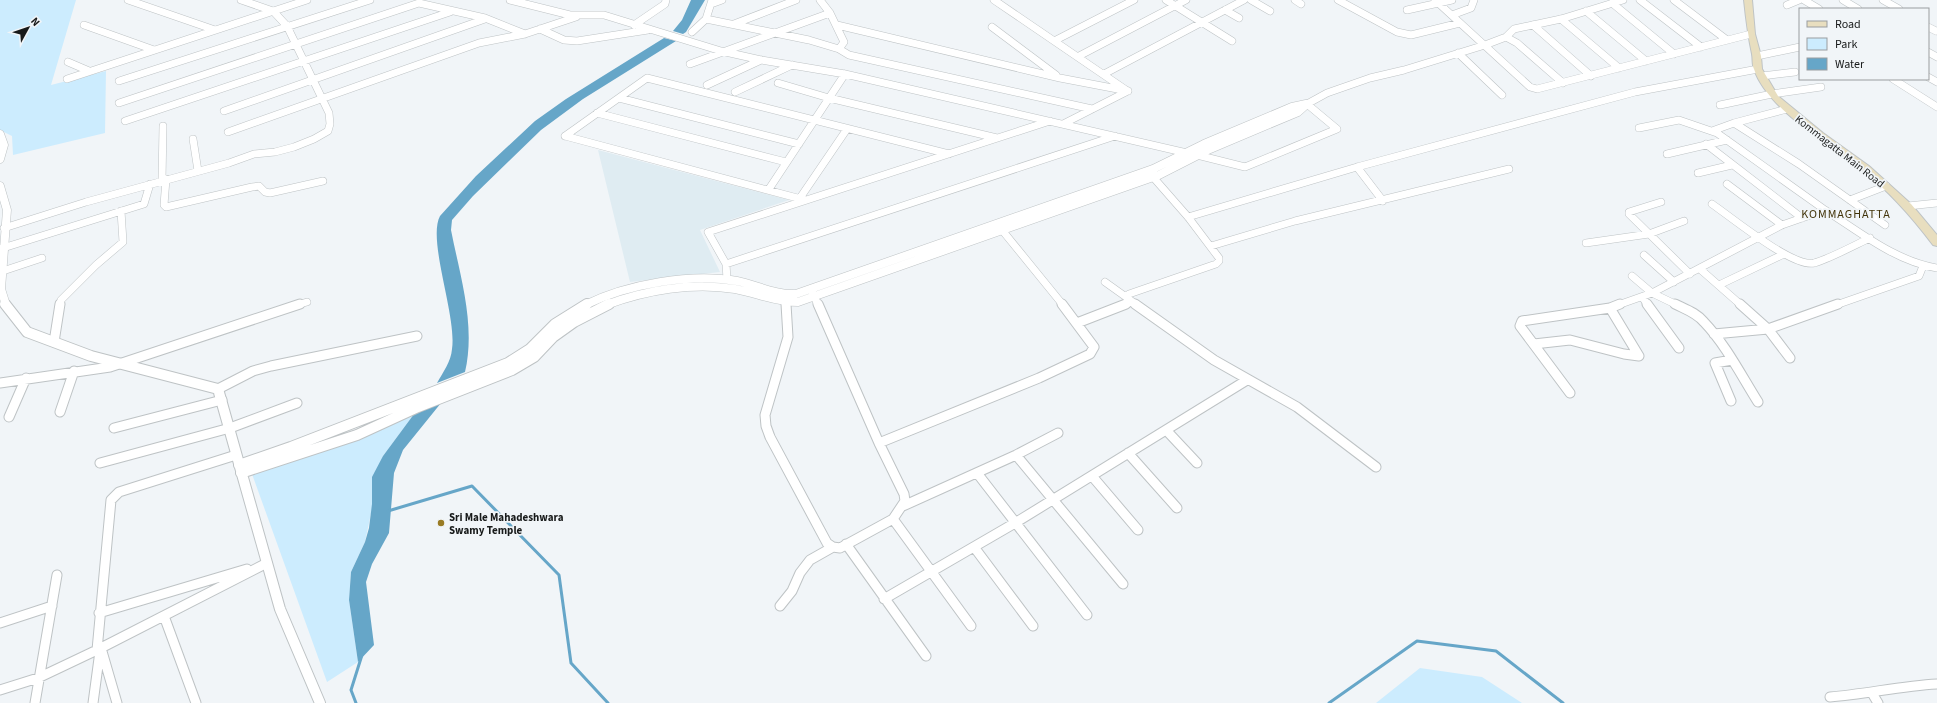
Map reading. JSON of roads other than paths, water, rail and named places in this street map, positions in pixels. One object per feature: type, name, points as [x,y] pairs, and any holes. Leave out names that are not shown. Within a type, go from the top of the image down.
[{"type":"main road","points":[[1748,0],[1751,34],[1760,73]]},
{"type":"main road","name":"Kommagatta Main Road","points":[[1760,73],[1775,98],[1820,135],[1866,168],[1908,206],[1936,239]]},
{"type":"street","points":[[128,0],[214,30]]},
{"type":"street","points":[[3,224],[255,154],[289,148],[319,137],[330,129],[331,122],[329,113],[287,26],[273,11],[241,0]]},
{"type":"street","points":[[67,78],[307,0]]},
{"type":"street","points":[[119,80],[370,0]]},
{"type":"street","points":[[510,0],[578,17]]},
{"type":"street","points":[[634,24],[655,12],[665,4],[666,0]]},
{"type":"street","points":[[692,32],[706,19],[712,2],[722,0]]},
{"type":"street","points":[[733,24],[796,0]]},
{"type":"street","points":[[820,0],[837,25],[844,42],[839,49]]},
{"type":"street","points":[[994,0],[1056,40],[1128,91]]},
{"type":"street","points":[[1056,40],[1134,0]]},
{"type":"street","points":[[1166,0],[1232,40]]},
{"type":"street","points":[[1079,56],[1186,0]]},
{"type":"street","points":[[1104,74],[1244,0]]},
{"type":"street","points":[[1251,0],[1270,11]]},
{"type":"street","points":[[1295,0],[1301,4]]},
{"type":"street","points":[[1338,0],[1397,32],[1411,35],[1460,23]]},
{"type":"street","points":[[1407,10],[1437,1],[1452,0]]},
{"type":"street","points":[[1452,15],[1471,8],[1474,0]]},
{"type":"street","points":[[240,469],[291,447],[508,363],[527,352],[555,324],[581,308],[608,296],[637,287],[668,281],[698,280],[738,281],[790,295],[813,292],[1002,230],[1153,177],[1197,155],[1298,112],[1307,104],[1327,93],[1370,78],[1404,70],[1485,45],[1506,37],[1514,29],[1561,19],[1623,0]]},
{"type":"street","points":[[1640,0],[1701,47]]},
{"type":"street","points":[[1674,0],[1727,40]]},
{"type":"street","points":[[1787,5],[1799,0]]},
{"type":"street","points":[[1804,0],[1817,8]]},
{"type":"street","points":[[1843,0],[1856,8]]},
{"type":"street","points":[[1883,0],[1897,8]]},
{"type":"street","points":[[1437,1],[1532,88],[1538,89],[1751,34]]},
{"type":"street","points":[[119,103],[418,2],[485,18],[525,34]]},
{"type":"street","points":[[1612,3],[1674,54]]},
{"type":"street","points":[[1225,10],[1239,18]]},
{"type":"street","points":[[125,121],[304,62],[451,11]]},
{"type":"street","points":[[1586,11],[1646,61]]},
{"type":"street","points":[[690,64],[721,51],[830,13]]},
{"type":"street","points":[[228,132],[479,42],[525,34],[578,17],[597,14],[710,46],[721,51],[761,60],[845,74],[1187,153]]},
{"type":"street","points":[[224,111],[485,18]]},
{"type":"street","points":[[706,19],[775,33],[839,49],[849,55],[1092,109]]},
{"type":"street","points":[[1561,19],[1619,68]]},
{"type":"street","points":[[84,25],[154,50]]},
{"type":"street","points":[[837,25],[1060,78],[1128,91]]},
{"type":"street","points":[[1533,25],[1591,76]]},
{"type":"street","points":[[992,27],[1060,78]]},
{"type":"street","points":[[540,29],[564,40],[577,40],[650,30]]},
{"type":"street","points":[[1506,37],[1517,43],[1563,83]]},
{"type":"street","points":[[1757,56],[1799,47]]},
{"type":"street","points":[[1458,53],[1502,95]]},
{"type":"street","points":[[707,85],[761,60]]},
{"type":"street","points":[[68,62],[89,71]]},
{"type":"street","points":[[735,92],[793,65]]},
{"type":"street","points":[[1188,217],[1357,167],[1643,90],[1760,73],[1795,72]]},
{"type":"street","points":[[769,189],[845,74]]},
{"type":"street","points":[[803,199],[565,136],[647,78],[949,154]]},
{"type":"street","points":[[1894,80],[1937,107]]},
{"type":"street","points":[[778,83],[829,98],[998,138]]},
{"type":"street","points":[[1720,105],[1772,94],[1821,87]]},
{"type":"street","points":[[1063,124],[1128,91]]},
{"type":"street","points":[[619,98],[799,144]]},
{"type":"street","points":[[240,469],[357,435],[418,407],[512,370],[534,357],[562,329],[586,314],[638,294],[682,288],[735,289],[786,302],[798,302],[813,292],[1153,170],[1214,139],[1292,107],[1307,104]]},
{"type":"street","points":[[1197,155],[1245,167],[1337,129],[1307,104]]},
{"type":"street","points":[[1712,130],[1788,109]]},
{"type":"street","points":[[598,113],[786,162]]},
{"type":"street","points":[[1640,128],[1679,120],[1712,130],[1825,210],[1870,238],[1908,261],[1923,266],[1937,268]]},
{"type":"street","points":[[727,279],[726,264],[708,232],[803,199],[1050,121]]},
{"type":"street","points":[[1734,123],[1799,164],[1885,225]]},
{"type":"street","points":[[163,126],[164,205],[166,207],[252,187],[259,186],[265,192],[270,193],[323,181]]},
{"type":"street","points":[[803,199],[847,129]]},
{"type":"street","points":[[0,134],[4,145],[0,159]]},
{"type":"street","points":[[726,264],[1115,136]]},
{"type":"street","points":[[193,139],[198,171]]},
{"type":"street","points":[[1666,154],[1728,140]]},
{"type":"street","points":[[1706,144],[1802,218]]},
{"type":"street","points":[[1698,173],[1732,165]]},
{"type":"street","points":[[1357,167],[1383,201]]},
{"type":"street","points":[[1210,246],[1295,221],[1383,201],[1509,169]]},
{"type":"street","points":[[1077,323],[1129,299],[1216,264],[1219,261],[1219,258],[1188,217],[1153,177]]},
{"type":"street","points":[[2,248],[144,204],[150,184]]},
{"type":"street","points":[[1728,184],[1782,225]]},
{"type":"street","points":[[0,186],[7,210],[3,224],[0,289],[6,307],[27,332],[91,356],[218,389],[253,371],[271,366],[417,336]]},
{"type":"street","points":[[1850,200],[1886,186]]},
{"type":"street","points":[[1661,202],[1628,213],[1690,274]]},
{"type":"street","points":[[1908,206],[1937,203]]},
{"type":"street","points":[[1712,204],[1784,254],[1804,263],[1813,263],[1870,238]]},
{"type":"street","points":[[1570,393],[1520,326],[1522,321],[1610,308],[1642,297],[1700,269],[1782,225],[1825,210]]},
{"type":"street","points":[[54,342],[61,300],[96,265],[123,242],[121,211]]},
{"type":"street","points":[[1586,243],[1649,234],[1684,221]]},
{"type":"street","points":[[878,443],[1040,378],[1090,354],[1094,347],[1077,323],[1002,230]]},
{"type":"street","points":[[1719,286],[1784,254]]},
{"type":"street","points":[[1644,255],[1674,282]]},
{"type":"street","points":[[1,272],[42,258]]},
{"type":"street","points":[[1714,334],[1768,329],[1919,276],[1923,266]]},
{"type":"street","points":[[1700,269],[1768,329],[1790,358]]},
{"type":"street","points":[[1632,276],[1652,293],[1698,316],[1704,321],[1732,360],[1758,402]]},
{"type":"street","points":[[1106,282],[1199,351],[1303,411],[1376,467]]},
{"type":"street","points":[[786,302],[788,337],[786,350],[765,415],[766,426],[770,437],[827,543],[833,547],[840,548],[893,519],[905,501],[904,494],[878,443],[813,292]]},
{"type":"street","points":[[1642,297],[1679,348]]},
{"type":"street","points":[[0,382],[97,369],[122,363],[307,302]]},
{"type":"street","points":[[1534,344],[1570,340],[1624,354],[1639,356],[1610,308]]},
{"type":"street","points":[[1731,401],[1715,363],[1732,360]]},
{"type":"street","points":[[60,412],[74,371]]},
{"type":"street","points":[[9,417],[26,378]]},
{"type":"street","points":[[884,599],[1015,523],[1247,380]]},
{"type":"street","points":[[218,389],[280,609],[320,703]]},
{"type":"street","points":[[114,428],[222,400]]},
{"type":"street","points":[[100,463],[230,428],[297,403]]},
{"type":"street","points":[[1166,430],[1197,463]]},
{"type":"street","points":[[903,506],[1016,455],[1058,433]]},
{"type":"street","points":[[1128,454],[1177,508]]},
{"type":"street","points":[[93,703],[99,649],[99,613],[111,500],[119,492],[236,455]]},
{"type":"street","points":[[1016,455],[1123,584]]},
{"type":"street","points":[[977,473],[1087,615]]},
{"type":"street","points":[[1092,476],[1138,530]]},
{"type":"street","points":[[893,519],[930,573],[971,626]]},
{"type":"street","points":[[846,544],[926,656]]},
{"type":"street","points":[[780,606],[792,592],[800,573],[810,560],[833,547]]},
{"type":"street","points":[[974,547],[1033,626]]},
{"type":"street","points":[[99,613],[267,563]]},
{"type":"street","points":[[0,690],[38,678],[99,649],[267,563]]},
{"type":"street","points":[[35,703],[38,678],[57,575]]},
{"type":"street","points":[[0,623],[52,606]]},
{"type":"street","points":[[164,616],[196,703]]},
{"type":"street","points":[[99,649],[117,703]]},
{"type":"street","points":[[1830,697],[1872,693],[1908,686],[1937,684]]},
{"type":"street","points":[[1872,693],[1878,703]]},
{"type":"water","points":[[691,0],[705,0],[686,32],[683,34],[673,31],[682,20]]},
{"type":"water","points":[[664,38],[676,41],[583,99],[541,130],[473,196],[452,220],[451,230],[466,301],[469,336],[468,354],[465,372],[437,383],[450,358],[452,349],[450,318],[437,242],[437,227],[440,216],[476,176],[535,121],[566,99]]},
{"type":"water","points":[[441,403],[403,450],[394,473],[389,533],[372,564],[366,582],[374,645],[358,662],[349,600],[351,572],[365,542],[369,528],[372,504],[372,477],[383,456],[417,410]]},
{"type":"waterway","points":[[388,511],[472,486],[559,575],[571,663],[608,703]]},
{"type":"waterway","points":[[1329,703],[1417,641],[1496,651],[1563,703]]},
{"type":"waterway","points":[[356,703],[351,690],[362,655]]},
{"type":"place","name":"Sri Male Mahadeshwara Swamy Temple","points":[[441,523]]},
{"type":"district","name":"KOMMAGHATTA","points":[[1846,214]]}]
